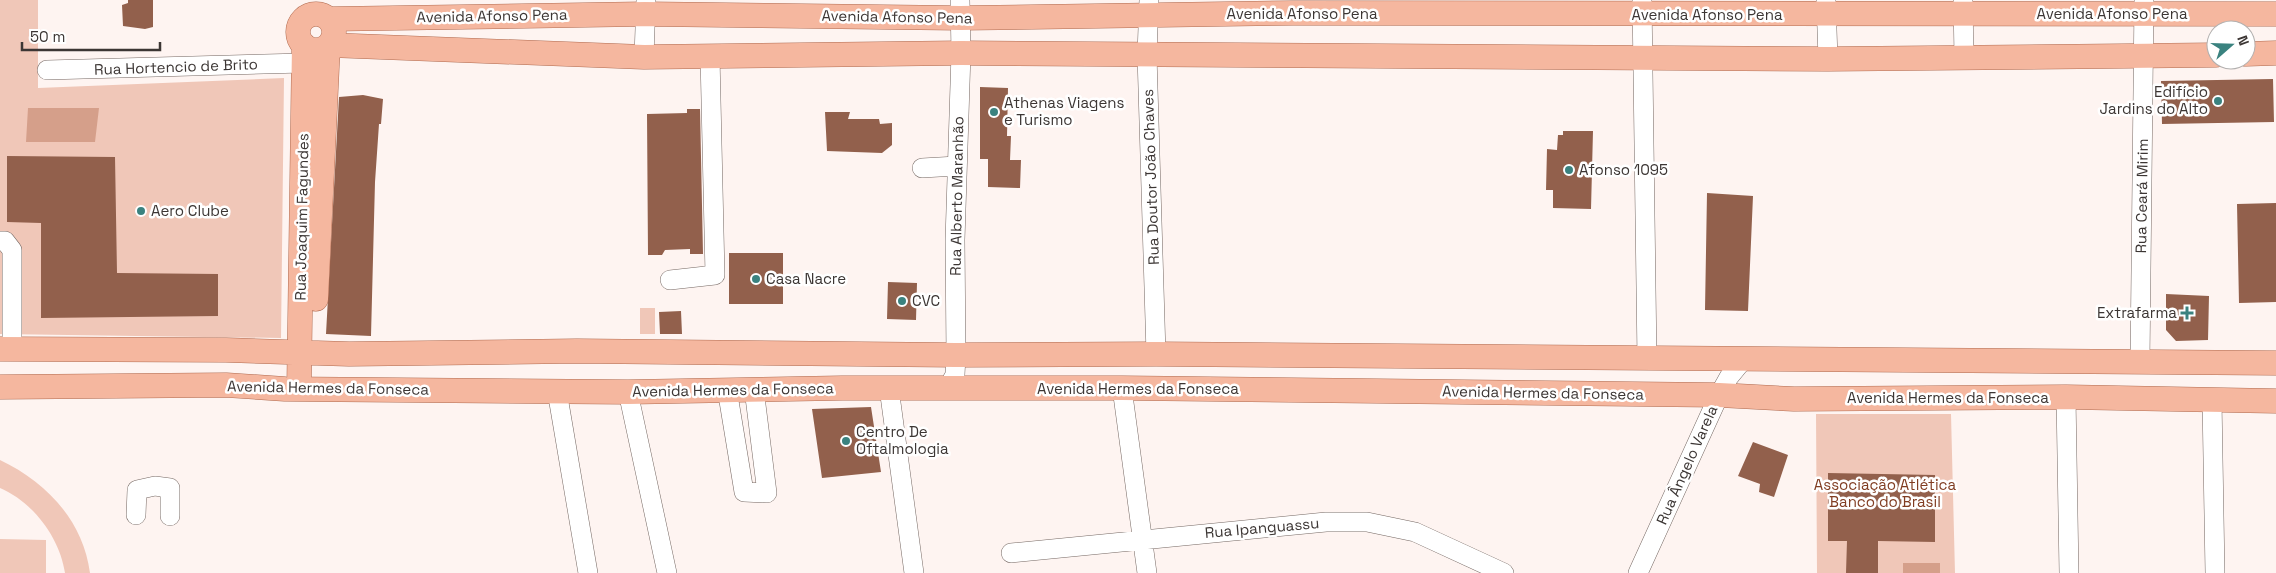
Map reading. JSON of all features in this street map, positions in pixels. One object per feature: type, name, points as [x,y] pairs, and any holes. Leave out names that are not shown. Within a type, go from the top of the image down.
[{"type":"main road","name":"Avenida Afonso Pena","points":[[318,11],[645,7],[960,9],[1295,6],[1963,7],[2144,8],[2276,14]]},
{"type":"main road","name":"Rua Joaquim Fagundes","points":[[299,388],[306,353],[329,45],[334,35],[332,22],[318,11],[298,29],[304,54],[306,353]]},
{"type":"main road","points":[[304,54],[329,45],[644,57],[961,53],[1828,59],[2206,54]]},
{"type":"main road","points":[[2256,54],[2276,53]]},
{"type":"main road","points":[[6,350],[226,350],[306,353],[1156,354],[2276,363]]},
{"type":"main road","points":[[226,350],[230,364],[226,385]]},
{"type":"main road","name":"Avenida Hermes da Fonseca","points":[[0,387],[226,385],[299,388],[628,392],[728,389],[1122,388],[1719,395],[1794,399],[2066,397],[2276,401]]},
{"type":"street","points":[[644,57],[645,7]]},
{"type":"street","points":[[1643,7],[1647,358]]},
{"type":"street","points":[[1963,7],[1964,58]]},
{"type":"street","name":"Rua Doutor João Chaves","points":[[1149,8],[1147,55],[1156,354]]},
{"type":"street","points":[[1827,8],[1828,59]]},
{"type":"street","name":"Rua Ceará Mirim","points":[[2140,361],[2144,8]]},
{"type":"street","name":"Rua Alberto Maranhão","points":[[947,389],[955,374],[956,355],[955,240],[961,53],[960,9]]},
{"type":"street","name":"Rua Hortencio de Brito","points":[[47,70],[304,54]]},
{"type":"street","points":[[670,280],[715,275],[710,56]]},
{"type":"street","points":[[922,168],[957,166]]},
{"type":"street","points":[[0,241],[5,241],[12,250],[6,350]]},
{"type":"street","name":"Rua Ângelo Varela","points":[[1638,573],[1719,395],[1729,377],[1743,360]]},
{"type":"street","points":[[889,388],[914,573]]},
{"type":"street","points":[[1122,388],[1147,573]]},
{"type":"street","points":[[728,389],[744,492],[767,493],[754,389]]},
{"type":"street","points":[[557,390],[588,573]]},
{"type":"street","points":[[628,392],[667,573]]},
{"type":"street","points":[[2066,397],[2069,573]]},
{"type":"street","points":[[2212,400],[2215,573]]},
{"type":"street","points":[[136,515],[137,490],[155,486],[170,488],[170,516]]},
{"type":"street","name":"Rua Ipanguassu","points":[[1011,552],[1326,522],[1367,522],[1415,532],[1504,573]]},
{"type":"green space","name":"Aero Clube","points":[[0,0],[38,0],[38,88],[284,78],[281,338],[0,334]]},
{"type":"green space","points":[[640,308],[655,308],[655,334],[640,334]]},
{"type":"green space","name":"Associação Atlética Banco do Brasil","points":[[1816,414],[1951,414],[1955,573],[1817,573]]},
{"type":"green space","points":[[0,460],[32,479],[60,505],[71,520],[79,536],[86,554],[90,573],[65,573],[57,547],[43,523],[23,502],[0,488]]},
{"type":"green space","points":[[0,539],[46,540],[46,573],[0,573]]},
{"type":"shaded area","points":[[28,108],[99,108],[95,142],[26,142]]},
{"type":"shaded area","points":[[1903,563],[1940,563],[1940,573],[1903,573]]},
{"type":"building","points":[[128,0],[153,0],[153,27],[145,29],[123,26],[122,5],[128,3]]},
{"type":"building","name":"Edifício Jardins do Alto","points":[[2273,79],[2274,122],[2162,124],[2161,81]]},
{"type":"building","points":[[980,87],[1008,88],[1007,136],[1011,136],[1010,160],[1021,160],[1020,188],[988,187],[988,159],[980,159]]},
{"type":"building","points":[[363,95],[383,99],[381,124],[379,124],[375,182],[371,336],[326,334],[339,97]]},
{"type":"building","points":[[687,109],[700,109],[703,254],[690,254],[690,249],[665,250],[662,255],[648,255],[647,114],[687,113]]},
{"type":"building","points":[[825,112],[850,112],[848,119],[879,119],[880,124],[892,123],[892,145],[882,153],[827,151]]},
{"type":"building","name":"Afonso 1095","points":[[1563,131],[1593,131],[1591,209],[1553,208],[1553,190],[1546,190],[1547,149],[1557,150],[1558,135],[1563,135]]},
{"type":"building","points":[[7,156],[115,157],[117,273],[218,274],[218,316],[41,318],[41,223],[7,222]]},
{"type":"building","points":[[1707,193],[1753,196],[1748,311],[1705,310]]},
{"type":"building","points":[[2276,203],[2276,302],[2239,303],[2237,204]]},
{"type":"building","name":"Casa Nacre","points":[[729,253],[783,253],[783,304],[729,304]]},
{"type":"building","name":"CVC","points":[[888,282],[917,283],[916,320],[887,319]]},
{"type":"building","name":"Extrafarma","points":[[2166,294],[2209,296],[2208,340],[2176,341],[2166,330]]},
{"type":"building","points":[[681,311],[682,334],[660,334],[659,312]]},
{"type":"building","name":"Centro De Oftalmologia","points":[[871,407],[881,472],[822,478],[812,409]]},
{"type":"building","points":[[1753,442],[1788,455],[1774,497],[1759,492],[1760,484],[1738,476]]},
{"type":"building","points":[[1828,473],[1935,475],[1935,542],[1878,541],[1878,573],[1846,573],[1847,541],[1828,541]]},
{"type":"place","name":"Edifício Jardins do Alto","points":[[2218,101]]},
{"type":"place","name":"Athenas Viagens e Turismo","points":[[994,112]]},
{"type":"place","name":"Afonso 1095","points":[[1569,170]]},
{"type":"place","name":"Aero Clube","points":[[141,211]]},
{"type":"place","name":"Casa Nacre","points":[[756,279]]},
{"type":"place","name":"CVC","points":[[902,301]]},
{"type":"place","name":"Extrafarma","points":[[2187,313]]},
{"type":"place","name":"Centro De Oftalmologia","points":[[846,441]]}]
